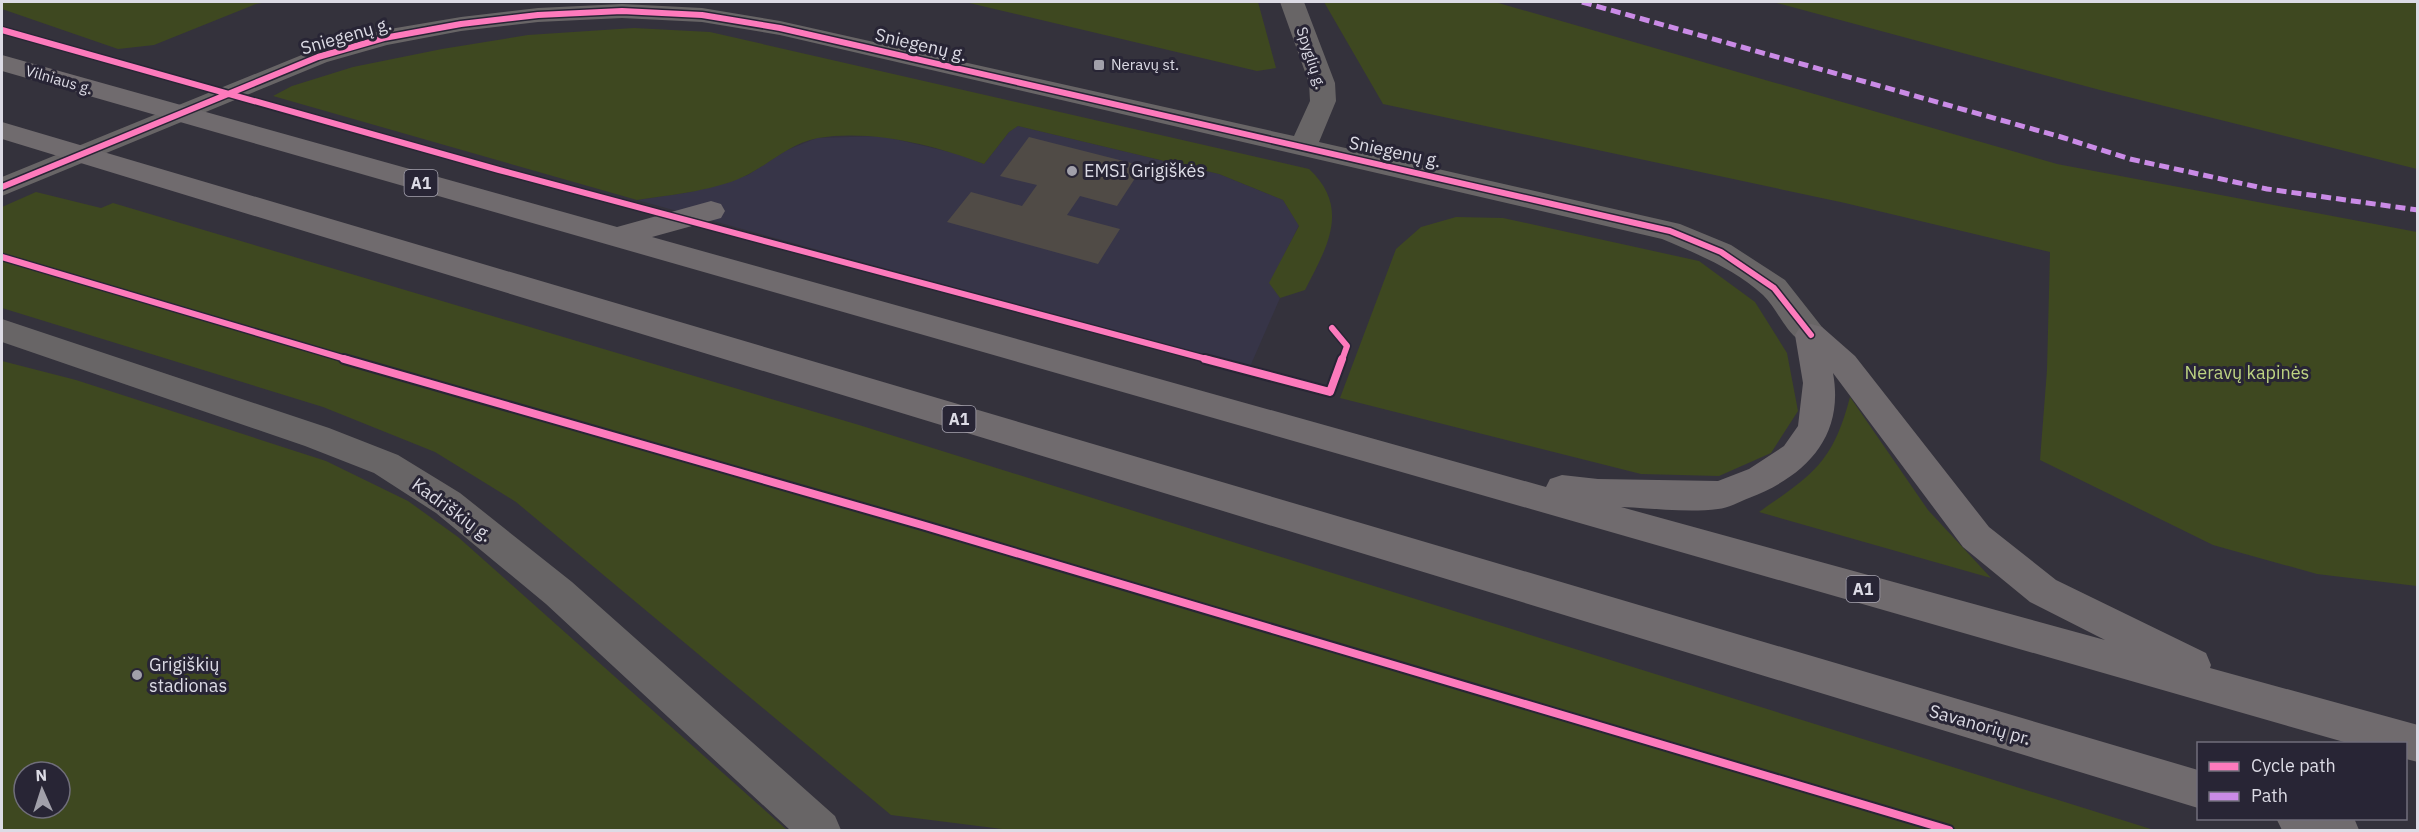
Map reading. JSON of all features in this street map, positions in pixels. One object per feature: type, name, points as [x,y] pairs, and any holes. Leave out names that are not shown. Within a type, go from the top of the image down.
[{"type":"highway","name":"Vilniaus g.","points":[[2,63],[614,238]]},
{"type":"highway","name":"Savanorių pr.","points":[[2,130],[1762,660],[2197,788]]},
{"type":"highway","points":[[614,238],[711,211]]},
{"type":"highway","name":"A1","points":[[614,238],[2418,744]]},
{"type":"highway","points":[[1457,476],[1598,493],[1719,495],[1761,479],[1797,455],[1814,428],[1819,384],[1811,335]]},
{"type":"highway","points":[[1811,335],[1844,364],[1976,537],[2043,591],[2269,703]]},
{"type":"highway","points":[[2300,820],[2338,831]]},
{"type":"street","name":"Spyglių g.","points":[[1292,2],[1322,83],[1323,101],[1303,147]]},
{"type":"street","name":"Sniegenų g.","points":[[2,187],[318,57],[384,38],[472,23],[622,10],[702,15],[780,28],[1670,231],[1721,252],[1774,288],[1811,335]]},
{"type":"street","name":"Kadriškių g.","points":[[2,330],[317,437],[386,465],[448,503],[559,593],[820,831]]},
{"type":"shaded area","points":[[1018,126],[1219,174],[1283,200],[1299,225],[1270,283],[1280,298],[1249,369],[637,200],[691,192],[748,175],[785,151],[817,138],[882,136],[958,154],[984,164],[1009,132]]},
{"type":"green space","points":[[2,2],[268,2],[256,4],[154,45],[118,49],[2,9]]},
{"type":"green space","points":[[965,2],[1258,2],[1276,68],[1257,71]]},
{"type":"green space","name":"Neravų kapinės","points":[[1324,2],[1495,2],[2057,164],[2417,232],[2417,586],[2317,574],[2213,545],[2040,460],[2047,370],[2050,252],[1845,203],[1383,104]]},
{"type":"green space","points":[[1773,2],[2417,2],[2417,169],[2100,90]]},
{"type":"green space","points":[[634,28],[710,32],[1309,169],[1322,184],[1329,198],[1332,213],[1327,243],[1305,290],[1280,298],[1269,283],[1299,226],[1283,200],[1219,174],[1018,126],[1009,132],[984,164],[902,140],[859,136],[818,138],[799,144],[737,180],[695,191],[637,200],[273,96],[292,86],[353,67],[442,49],[528,35]]},
{"type":"green space","points":[[36,192],[101,208],[113,203],[859,425],[2154,830],[1010,830],[891,815],[516,502],[435,452],[323,407],[2,308],[2,207]]},
{"type":"green space","points":[[1456,217],[1503,218],[1699,261],[1755,302],[1787,353],[1798,411],[1771,453],[1719,476],[1641,474],[1340,398],[1396,249],[1421,227]]},
{"type":"green space","points":[[2,361],[76,380],[326,461],[408,501],[458,537],[787,830],[2,830]]},
{"type":"green space","points":[[1850,397],[1928,510],[1991,578],[1759,512],[1807,477],[1828,453],[1836,438]]},
{"type":"building","points":[[1029,137],[1143,166],[1117,206],[1080,196],[1067,215],[1120,229],[1098,264],[947,222],[971,192],[1022,206],[1037,185],[1000,176]]},
{"type":"marked path","points":[[1582,2],[2061,137],[2130,159],[2267,189],[2418,210]]},
{"type":"cycle path","points":[[2,187],[318,57],[384,38],[461,24],[538,15],[622,11],[702,15],[780,28],[1670,231],[1721,252],[1774,288],[1811,335]]},
{"type":"cycle path","points":[[2,30],[665,215],[1330,392],[1347,346],[1332,328]]},
{"type":"cycle path","points":[[2,257],[243,330],[922,525],[1949,830]]},
{"type":"place","name":"Neravų st.","points":[[1099,65]]},
{"type":"place","name":"EMSI Grigiškės","points":[[1072,171]]},
{"type":"place","name":"Grigiškių stadionas","points":[[137,675]]}]
